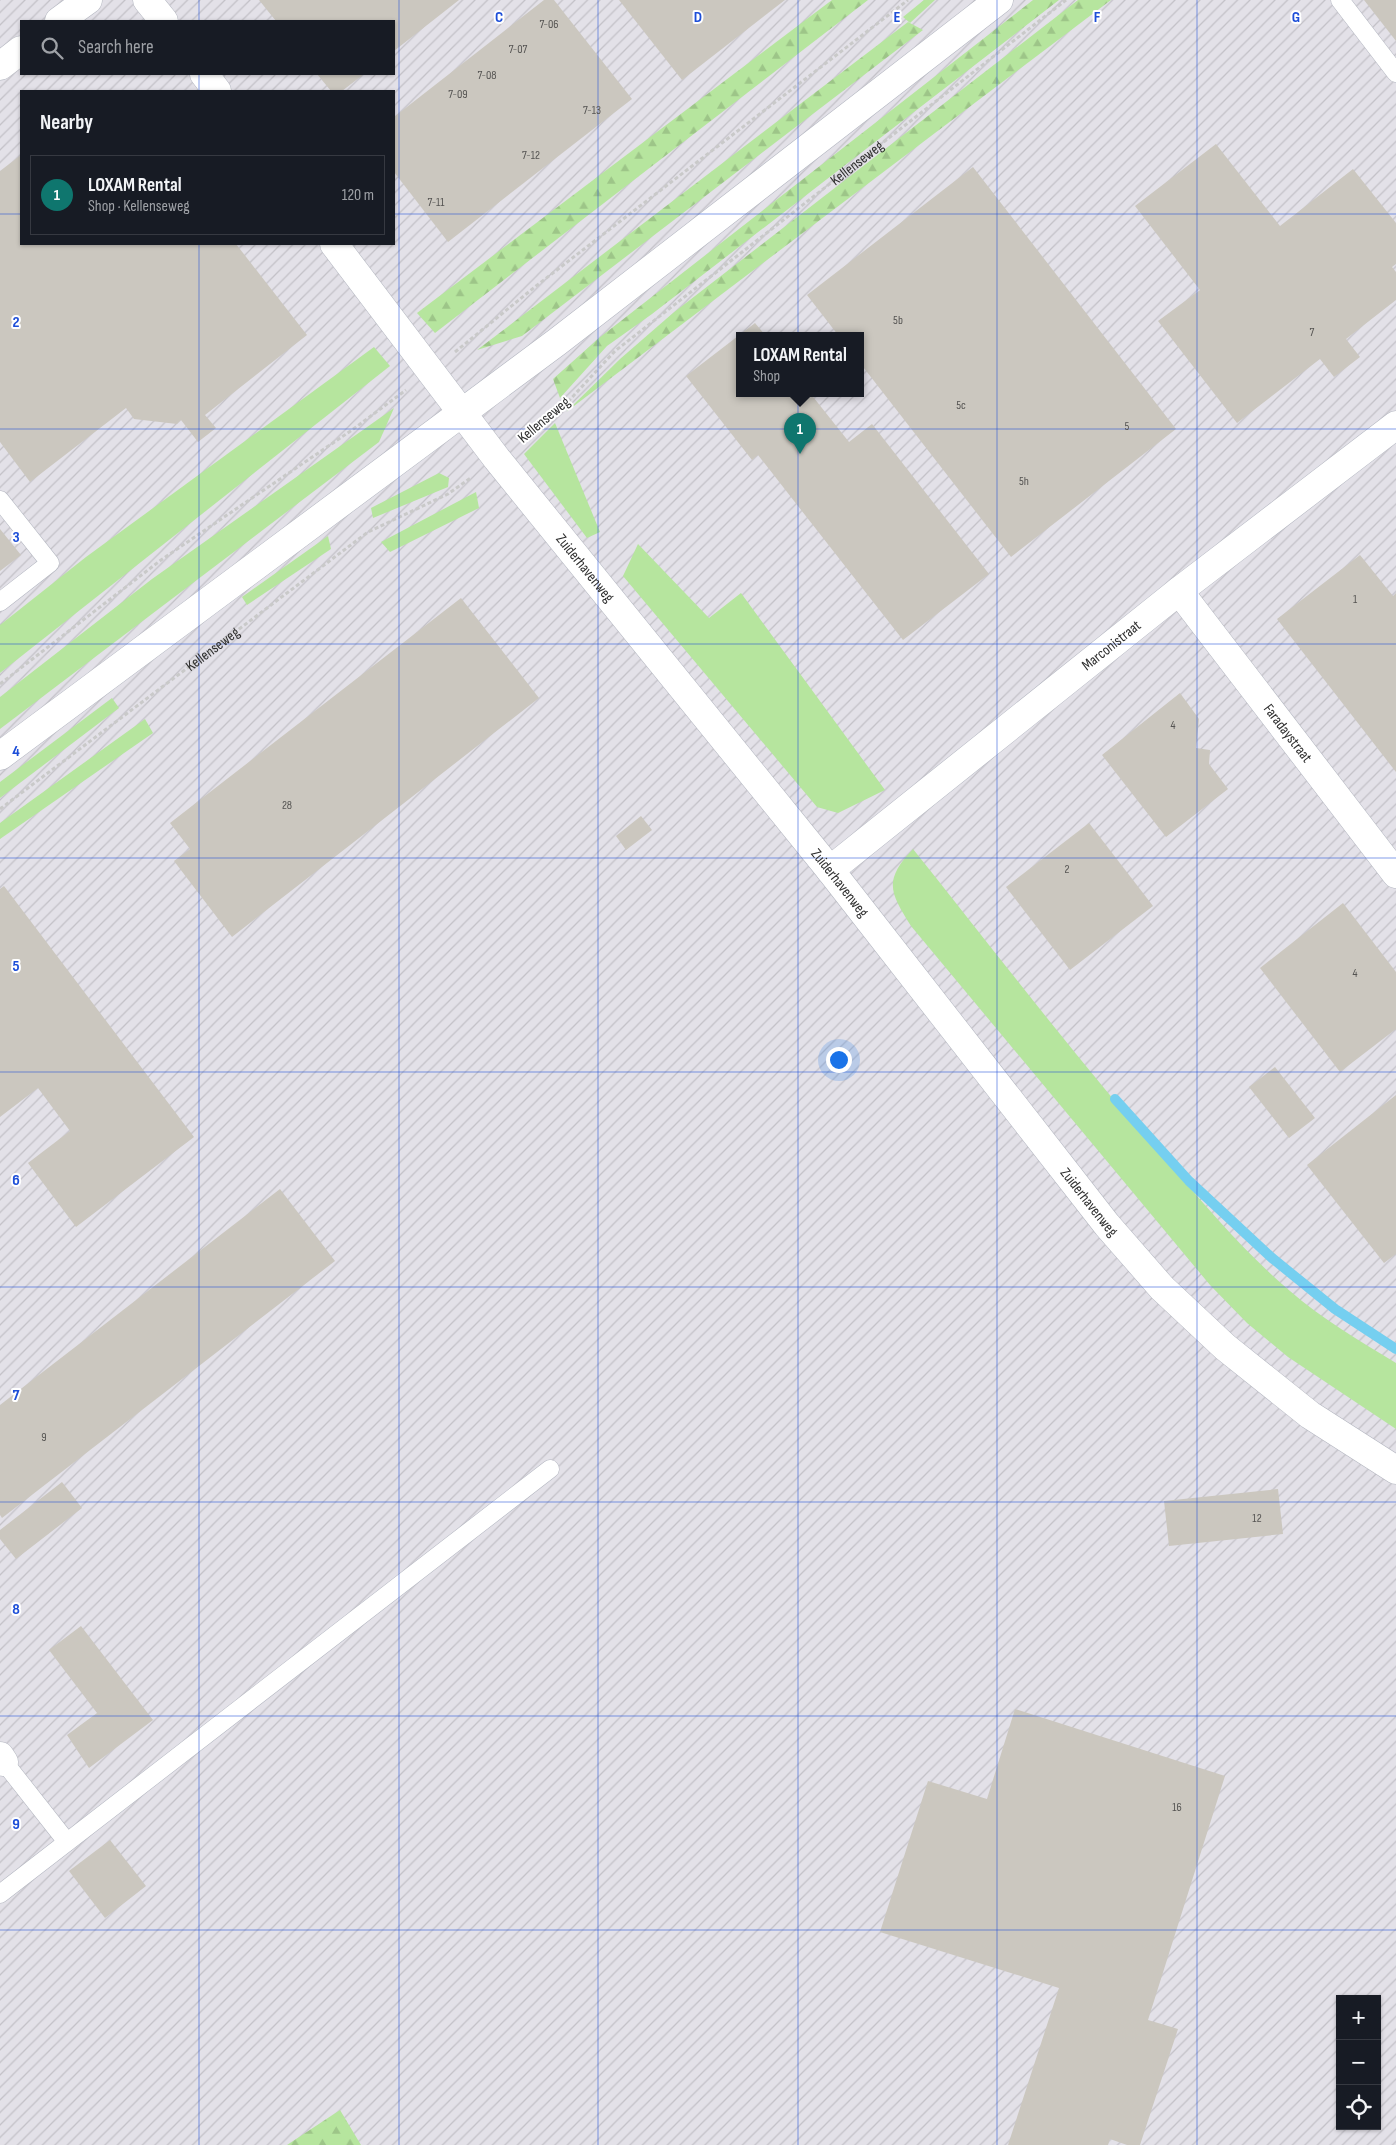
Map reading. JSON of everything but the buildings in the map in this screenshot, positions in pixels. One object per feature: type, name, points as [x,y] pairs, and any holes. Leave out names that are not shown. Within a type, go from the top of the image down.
[{"type":"street","points":[[60,20],[88,0]]},
{"type":"street","points":[[147,0],[163,20]]},
{"type":"street","points":[[0,756],[462,413],[999,0]]},
{"type":"street","points":[[0,66],[20,51]]},
{"type":"street","points":[[205,75],[216,90]]},
{"type":"street","name":"Zuiderhavenweg","points":[[335,245],[497,459],[830,870],[1107,1225],[1162,1288],[1225,1347],[1310,1415],[1396,1470]]},
{"type":"street","name":"Marconistraat","points":[[830,870],[1179,591],[1396,425]]},
{"type":"street","name":"Faradaystraat","points":[[1179,591],[1396,874]]},
{"type":"lane","points":[[1340,0],[1396,73]]},
{"type":"lane","points":[[0,500],[50,563],[0,602]]},
{"type":"lane","points":[[0,1894],[550,1469]]},
{"type":"lane","points":[[2,1759],[67,1842]]},
{"type":"path","points":[[0,684],[161,560],[352,430],[431,372],[536,286],[908,0]]},
{"type":"path","name":"Kellenseweg","points":[[0,809],[368,532],[448,494],[497,459],[563,407],[615,351],[1066,0]]},
{"type":"shaded area","points":[[0,0],[1396,0],[1396,2145],[0,2145]]},
{"type":"green space","points":[[832,0],[868,0],[435,333],[417,313]]},
{"type":"green space","points":[[924,0],[935,0],[910,23],[903,17]]},
{"type":"green space","points":[[1033,0],[1059,0],[652,314],[607,346],[560,398],[553,379],[599,338]]},
{"type":"green space","points":[[1078,0],[1111,0],[566,412],[620,359],[673,313]]},
{"type":"green space","points":[[908,22],[923,30],[522,336],[477,350]]},
{"type":"green space","points":[[374,347],[390,366],[0,673],[0,625],[86,557]]},
{"type":"green space","points":[[394,408],[379,442],[0,729],[0,697],[152,579]]},
{"type":"green space","points":[[555,423],[600,532],[587,538],[524,454]]},
{"type":"green space","points":[[439,473],[449,478],[448,487],[373,518],[371,508]]},
{"type":"green space","points":[[476,492],[479,508],[390,552],[381,542]]},
{"type":"green space","points":[[328,536],[331,549],[247,605],[242,597]]},
{"type":"green space","points":[[638,544],[709,618],[741,593],[885,790],[838,813],[817,807],[623,576]]},
{"type":"green space","points":[[112,698],[119,708],[0,798],[0,782]]},
{"type":"green space","points":[[145,719],[153,733],[0,839],[0,823]]},
{"type":"green space","points":[[913,849],[1102,1086],[1242,1245],[1273,1276],[1315,1311],[1396,1363],[1396,1429],[1288,1357],[1247,1323],[1210,1285],[911,926],[898,904],[893,887],[897,870]]},
{"type":"green space","points":[[340,2110],[361,2145],[287,2145]]},
{"type":"waterway","points":[[1115,1099],[1189,1181],[1272,1258],[1335,1309],[1396,1349]]},
{"type":"place","name":"LOXAM Rental","points":[[800,454]]}]
